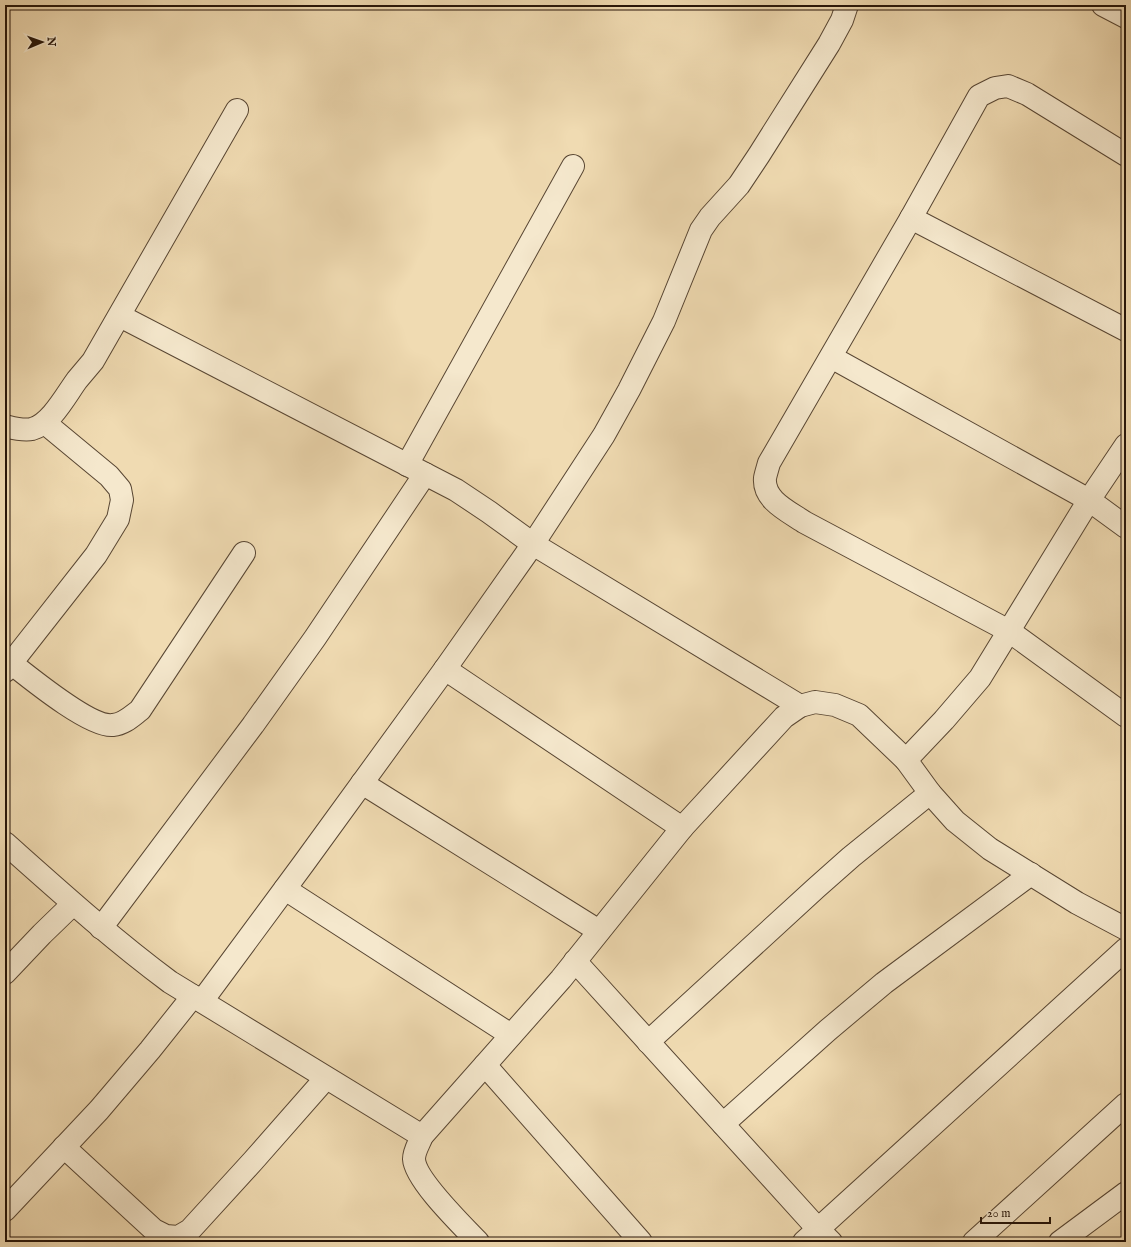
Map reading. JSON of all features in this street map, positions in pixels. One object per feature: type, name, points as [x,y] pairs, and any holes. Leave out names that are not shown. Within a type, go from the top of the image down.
[{"type":"street","points":[[5,1210],[99,1110],[150,1050],[197,999],[285,889],[445,669],[533,544],[604,435],[629,390],[664,321],[701,230],[710,217],[739,185],[759,155],[830,44],[842,20],[847,5]]},
{"type":"street","points":[[1103,5],[1126,17]]},
{"type":"street","points":[[1126,155],[1027,94],[1008,86],[995,88],[979,96],[911,218],[769,462],[765,478],[766,491],[775,502],[804,522],[1009,631],[1126,716]]},
{"type":"street","points":[[5,426],[18,429],[32,429],[45,423],[93,361],[237,110]]},
{"type":"street","points":[[101,928],[253,725],[314,638],[416,470],[573,166]]},
{"type":"street","points":[[911,218],[1126,330]]},
{"type":"street","points":[[120,316],[462,495],[489,512],[533,544],[800,706]]},
{"type":"street","points":[[830,357],[1089,500],[1126,527]]},
{"type":"street","points":[[45,423],[109,476],[120,489],[122,500],[118,519],[96,555],[8,667],[82,715],[100,724],[113,725],[128,719],[140,710],[244,553]]},
{"type":"street","points":[[906,760],[944,720],[980,678],[1089,500],[1126,445]]},
{"type":"street","points":[[445,669],[682,828]]},
{"type":"street","points":[[478,1242],[437,1199],[419,1174],[414,1160],[416,1149],[422,1136],[575,961],[682,828],[784,717],[800,706],[815,702],[835,704],[859,716],[906,760],[930,793],[955,821],[990,849],[1077,903],[1126,929]]},
{"type":"street","points":[[362,783],[600,931]]},
{"type":"street","points":[[648,1042],[816,888],[930,793]]},
{"type":"street","points":[[5,844],[101,928],[136,957],[170,982],[422,1136]]},
{"type":"street","points":[[723,1124],[828,1030],[884,983],[1031,874]]},
{"type":"street","points":[[285,889],[511,1035]]},
{"type":"street","points":[[5,973],[73,904]]},
{"type":"street","points":[[575,961],[723,1124],[818,1238],[1126,949]]},
{"type":"street","points":[[485,1065],[641,1242]]},
{"type":"street","points":[[64,1147],[154,1230],[166,1236],[178,1237],[190,1230],[326,1078]]},
{"type":"street","points":[[974,1242],[1126,1104]]},
{"type":"street","points":[[1060,1242],[1126,1193]]}]
